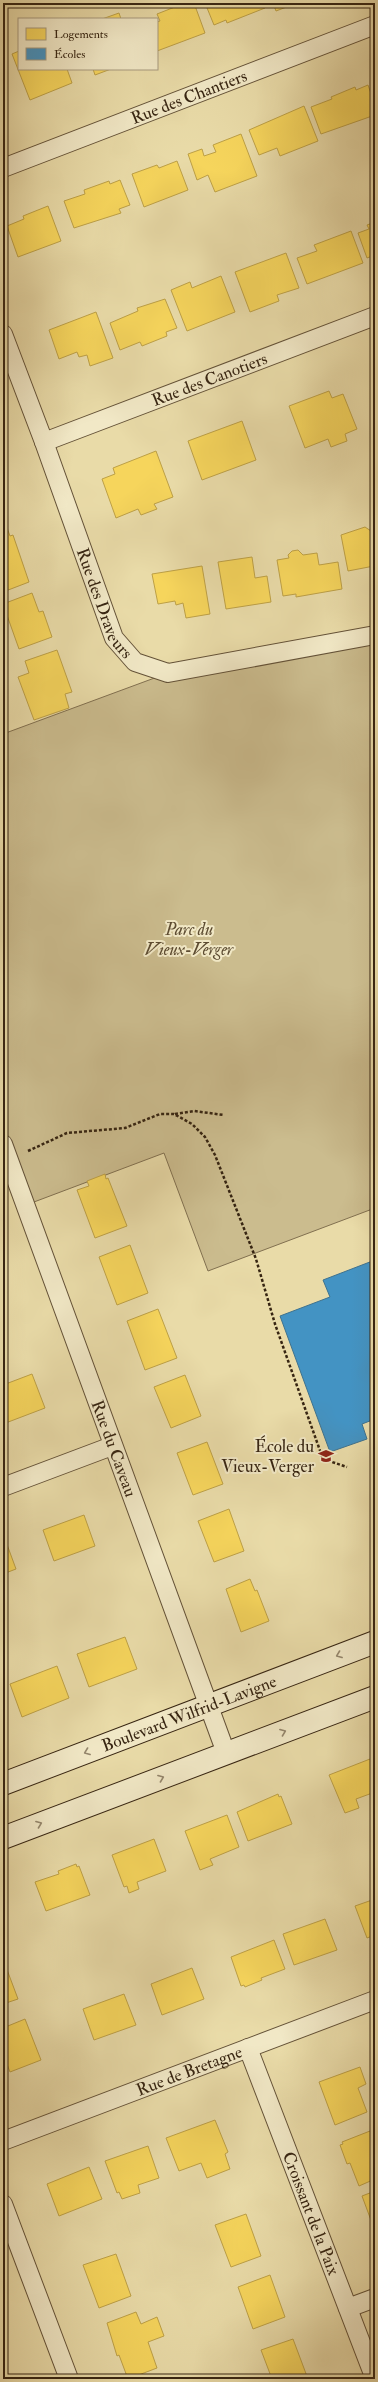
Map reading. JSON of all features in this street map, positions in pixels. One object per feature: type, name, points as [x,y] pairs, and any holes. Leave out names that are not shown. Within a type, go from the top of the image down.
[{"type":"main road","name":"Boulevard Wilfrid-Lavigne","points":[[3,1784],[375,1642]]},
{"type":"main road","points":[[3,1838],[375,1697]]},
{"type":"street","name":"Rue des Chantiers","points":[[3,168],[375,25]]},
{"type":"street","name":"Rue des Canotiers","points":[[44,442],[375,316]]},
{"type":"street","name":"Rue des Draveurs","points":[[3,334],[44,442],[114,638],[135,662],[168,673],[375,635]]},
{"type":"street","name":"Rue du Caveau","points":[[3,1144],[10,1182],[112,1446],[226,1753]]},
{"type":"street","points":[[3,1487],[112,1446]]},
{"type":"street","name":"Rue de Bretagne","points":[[3,2141],[375,2000]]},
{"type":"street","name":"Croissant de la Paix","points":[[248,2048],[375,2379]]},
{"type":"street","points":[[3,2204],[69,2379]]},
{"type":"street","points":[[348,2308],[375,2298]]},
{"type":"path","points":[[24,1153],[67,1133],[125,1128],[160,1114],[174,1114],[194,1111],[224,1115]]},
{"type":"path","points":[[174,1114],[192,1124],[205,1137],[215,1155],[256,1259],[276,1324],[323,1459],[347,1467]]},
{"type":"green space","name":"Parc du Vieux-Verger","points":[[375,635],[375,1208],[208,1271],[164,1153],[26,1205],[3,1144],[3,734],[168,673]]},
{"type":"building: Logements","points":[[185,3],[194,3],[205,33],[158,51],[158,22],[160,21],[157,14]]},
{"type":"building: Logements","points":[[205,3],[263,3],[265,8],[227,23],[226,20],[214,25]]},
{"type":"building: Logements","points":[[273,3],[297,3],[276,11]]},
{"type":"building: Logements","points":[[119,13],[121,18],[105,18]]},
{"type":"building: Logements","points":[[18,51],[18,69],[12,54]]},
{"type":"building: Logements","points":[[18,70],[67,70],[72,83],[30,100]]},
{"type":"building: Logements","points":[[93,70],[108,70],[95,75]]},
{"type":"building: Logements","points":[[368,85],[375,105],[375,115],[321,134],[311,107],[332,99],[331,97],[355,87],[356,90]]},
{"type":"building: Logements","points":[[304,106],[318,141],[280,156],[277,148],[259,155],[249,130]]},
{"type":"building: Logements","points":[[241,134],[257,176],[215,192],[208,175],[197,180],[188,154],[202,149],[204,156],[216,152],[213,145]]},
{"type":"building: Logements","points":[[177,161],[188,190],[144,207],[132,174],[157,165],[159,168]]},
{"type":"building: Logements","points":[[120,180],[130,205],[119,209],[121,213],[74,228],[64,201],[85,194],[84,190],[109,181],[110,184]]},
{"type":"building: Logements","points":[[48,206],[61,241],[18,257],[7,226],[24,219],[23,216]]},
{"type":"building: Logements","points":[[375,222],[375,255],[367,258],[358,233],[369,229],[367,225]]},
{"type":"building: Logements","points":[[351,231],[363,263],[307,284],[297,258],[317,251],[314,245]]},
{"type":"building: Logements","points":[[286,253],[299,288],[277,295],[279,301],[250,312],[235,272]]},
{"type":"building: Logements","points":[[221,276],[235,312],[187,331],[171,290],[190,282],[192,288]]},
{"type":"building: Logements","points":[[165,299],[177,328],[166,332],[167,336],[142,346],[140,342],[120,350],[110,323],[138,311],[137,308]]},
{"type":"building: Logements","points":[[96,312],[113,358],[90,366],[87,355],[79,357],[77,352],[59,359],[49,330]]},
{"type":"building: Logements","points":[[329,391],[332,398],[343,394],[357,429],[345,434],[347,441],[331,447],[328,439],[305,448],[289,406]]},
{"type":"building: Logements","points":[[242,421],[256,460],[202,480],[188,441]]},
{"type":"building: Logements","points":[[156,451],[173,497],[154,504],[157,509],[141,515],[138,509],[116,518],[102,479],[115,474],[113,468]]},
{"type":"building: Logements","points":[[6,525],[10,536],[13,535],[29,582],[3,592],[3,526]]},
{"type":"building: Logements","points":[[365,527],[371,531],[375,531],[375,572],[374,566],[348,571],[341,535]]},
{"type":"building: Logements","points":[[298,550],[303,555],[317,553],[319,565],[338,562],[342,589],[296,597],[296,594],[283,596],[277,560],[289,558],[288,555],[292,551]]},
{"type":"building: Logements","points":[[252,557],[255,578],[267,576],[271,602],[226,609],[218,562]]},
{"type":"building: Logements","points":[[202,566],[210,614],[186,618],[183,603],[176,605],[175,601],[158,604],[152,574]]},
{"type":"building: Logements","points":[[32,593],[39,612],[43,611],[52,637],[19,649],[3,604]]},
{"type":"building: Logements","points":[[57,650],[72,692],[65,694],[69,708],[34,720],[18,677],[29,673],[25,661]]},
{"type":"building: Logements","points":[[105,1174],[106,1179],[108,1178],[127,1226],[95,1238],[77,1190],[89,1186],[87,1181]]},
{"type":"building: Logements","points":[[130,1245],[148,1293],[117,1305],[99,1257]]},
{"type":"building: Logements","points":[[158,1309],[177,1358],[145,1370],[127,1321]]},
{"type":"building: Logements","points":[[32,1374],[45,1408],[3,1424],[3,1385]]},
{"type":"building: Logements","points":[[185,1375],[201,1416],[171,1428],[154,1387]]},
{"type":"building: Logements","points":[[207,1442],[223,1484],[193,1495],[177,1453]]},
{"type":"building: Logements","points":[[229,1509],[244,1551],[214,1562],[198,1521]]},
{"type":"building: Logements","points":[[84,1515],[95,1546],[54,1561],[43,1530]]},
{"type":"building: Logements","points":[[3,1539],[5,1539],[16,1569],[3,1574]]},
{"type":"building: Logements","points":[[250,1579],[255,1591],[257,1590],[269,1621],[241,1632],[226,1589]]},
{"type":"building: Logements","points":[[125,1637],[137,1669],[89,1687],[77,1654]]},
{"type":"building: Logements","points":[[57,1666],[69,1698],[22,1717],[10,1684]]},
{"type":"building: Logements","points":[[370,1759],[375,1772],[375,1792],[356,1799],[359,1808],[345,1813],[329,1775]]},
{"type":"building: Logements","points":[[278,1794],[279,1797],[281,1796],[292,1824],[248,1841],[237,1812]]},
{"type":"building: Logements","points":[[227,1815],[239,1847],[210,1859],[213,1865],[200,1870],[185,1831]]},
{"type":"building: Logements","points":[[154,1839],[166,1871],[137,1882],[139,1889],[129,1893],[127,1886],[124,1887],[112,1855]]},
{"type":"building: Logements","points":[[76,1864],[77,1867],[79,1866],[90,1895],[46,1911],[35,1882],[59,1874],[58,1871]]},
{"type":"building: Logements","points":[[375,1899],[375,1935],[367,1938],[355,1906]]},
{"type":"building: Logements","points":[[325,1919],[337,1950],[294,1965],[283,1934]]},
{"type":"building: Logements","points":[[274,1940],[285,1969],[261,1978],[262,1980],[245,1987],[244,1985],[241,1986],[231,1957]]},
{"type":"building: Logements","points":[[3,1959],[18,1999],[3,2004]]},
{"type":"building: Logements","points":[[192,1968],[204,1999],[162,2015],[151,1984]]},
{"type":"building: Logements","points":[[124,1994],[136,2025],[94,2040],[83,2009]]},
{"type":"building: Logements","points":[[25,2019],[41,2060],[10,2072],[3,2054],[3,2028]]},
{"type":"building: Logements","points":[[360,2067],[366,2084],[358,2088],[367,2112],[335,2125],[319,2082]]},
{"type":"building: Logements","points":[[215,2120],[228,2152],[225,2154],[230,2169],[207,2178],[201,2163],[179,2171],[166,2138]]},
{"type":"building: Logements","points":[[370,2131],[375,2145],[375,2179],[359,2186],[350,2163],[347,2164],[340,2145],[343,2144],[342,2142]]},
{"type":"building: Logements","points":[[148,2146],[159,2178],[138,2185],[140,2193],[122,2199],[119,2192],[117,2193],[105,2161]]},
{"type":"building: Logements","points":[[89,2167],[102,2199],[59,2216],[47,2184]]},
{"type":"building: Logements","points":[[375,2191],[375,2231],[362,2196]]},
{"type":"building: Logements","points":[[246,2214],[261,2256],[231,2267],[215,2225]]},
{"type":"building: Logements","points":[[116,2254],[131,2296],[99,2308],[83,2265]]},
{"type":"building: Logements","points":[[270,2275],[285,2317],[253,2329],[238,2287]]},
{"type":"building: Logements","points":[[136,2312],[141,2324],[157,2317],[164,2336],[148,2342],[157,2368],[128,2379],[119,2355],[117,2356],[107,2323]]},
{"type":"building: Logements","points":[[293,2339],[308,2379],[272,2379],[261,2350]]},
{"type":"building: Logements","points":[[167,2375],[168,2379],[155,2379]]},
{"type":"building: Écoles","points":[[375,1260],[375,1419],[362,1424],[367,1439],[330,1452],[280,1316],[330,1297],[323,1280]]},
{"type":"place","name":"École du Vieux-Verger","points":[[326,1456]]}]
